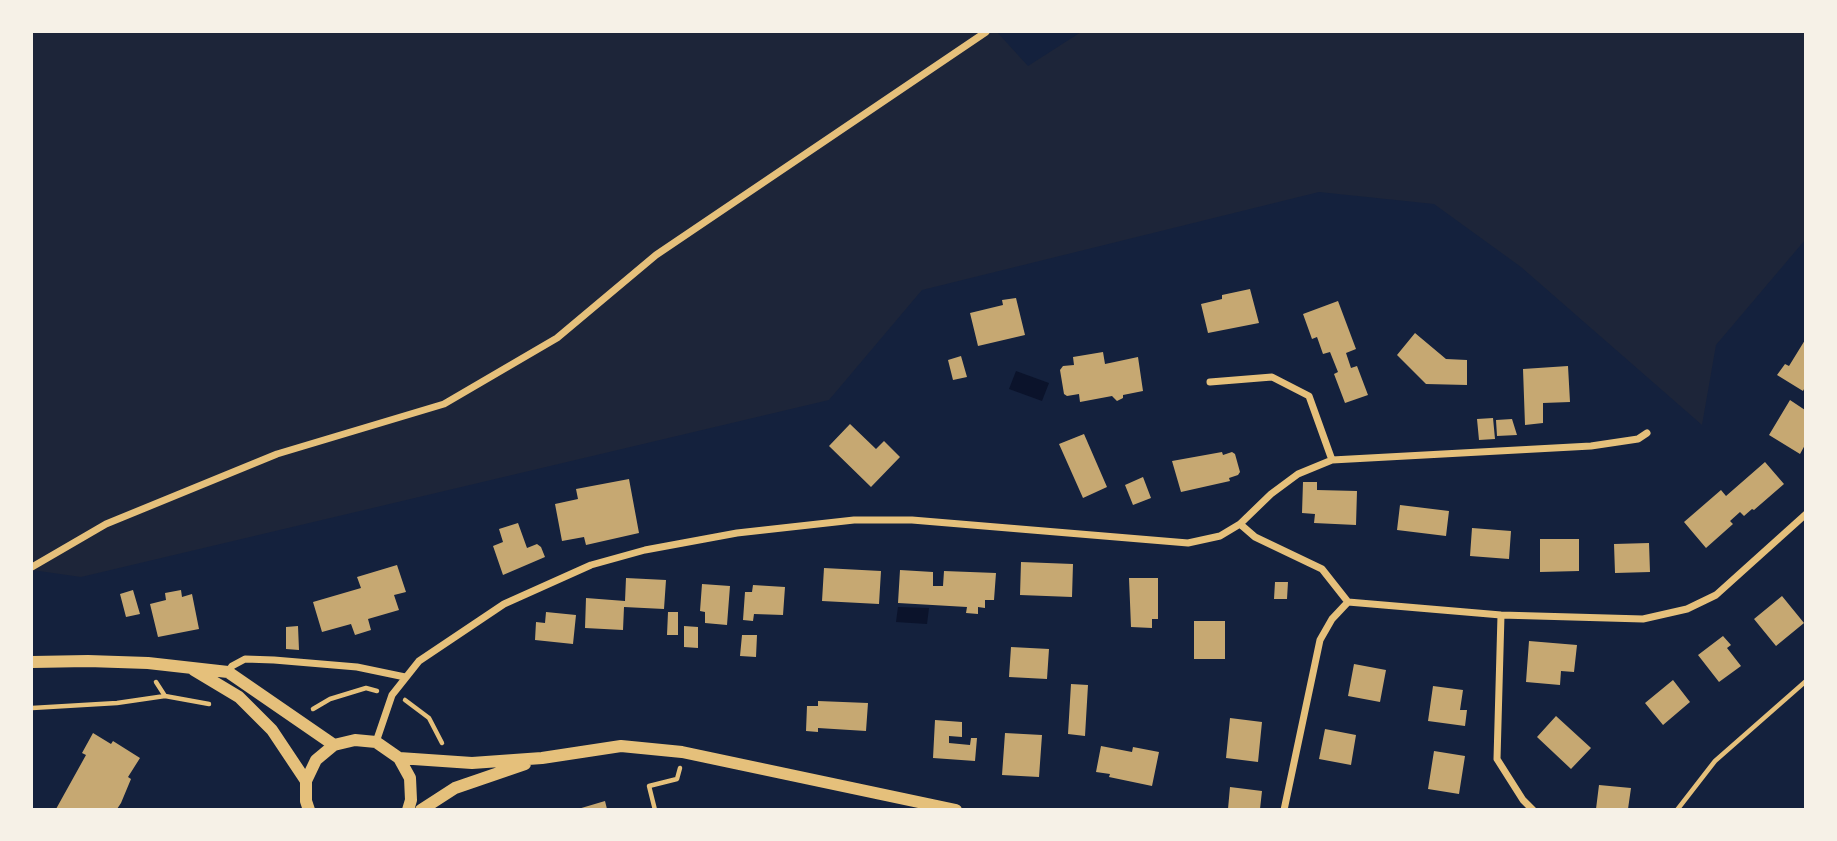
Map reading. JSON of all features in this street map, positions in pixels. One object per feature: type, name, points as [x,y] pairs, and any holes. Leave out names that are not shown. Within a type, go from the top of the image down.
[{"type":"street","points":[[32,567],[106,524],[277,454],[444,404],[556,338],[656,255],[986,32]]},
{"type":"street","points":[[1210,382],[1272,377],[1309,396],[1332,460]]},
{"type":"street","points":[[376,743],[392,695],[419,661],[504,604],[592,565],[645,550],[737,533],[854,520],[912,520],[1188,543],[1220,536],[1240,524],[1271,494],[1298,474],[1332,460],[1591,446],[1638,439],[1647,433]]},
{"type":"street","points":[[1240,524],[1255,537],[1322,569],[1348,603],[1501,615],[1643,619],[1687,609],[1716,595],[1805,514]]},
{"type":"street","points":[[1284,810],[1320,639],[1332,619],[1348,603]]},
{"type":"street","points":[[1501,615],[1497,760],[1523,800],[1533,810]]},
{"type":"street","points":[[228,672],[232,666],[245,659],[357,667],[405,677]]},
{"type":"street","points":[[32,662],[148,663],[228,672],[334,745]]},
{"type":"street","points":[[194,670],[239,697],[264,721],[306,781]]},
{"type":"street","points":[[309,810],[306,781],[316,760],[334,745],[355,740],[376,743],[399,758],[410,778],[411,800],[408,810]]},
{"type":"street","points":[[399,758],[472,764],[542,758],[621,746],[682,752],[956,810]]},
{"type":"street","points":[[421,810],[455,788],[542,758]]},
{"type":"path","points":[[1677,810],[1715,761],[1805,681]]},
{"type":"path","points":[[32,708],[117,703],[166,696]]},
{"type":"path","points":[[655,810],[649,786],[677,779],[681,771],[682,752]]},
{"type":"path","points":[[668,769],[681,771]]},
{"type":"shaded area","points":[[32,32],[997,32],[1028,66],[1081,32],[1805,32],[1805,240],[1716,345],[1702,425],[1521,267],[1434,204],[1319,192],[922,290],[829,400],[81,577],[32,570]]},
{"type":"shaded area","points":[[1016,371],[1049,383],[1042,401],[1009,389]]},
{"type":"shaded area","points":[[898,607],[929,608],[927,624],[896,622]]},
{"type":"building","points":[[1250,289],[1259,323],[1208,333],[1201,304],[1222,299],[1222,295]]},
{"type":"building","points":[[1016,298],[1025,335],[978,346],[970,313],[1003,305],[1002,300]]},
{"type":"building","points":[[1338,301],[1356,349],[1346,353],[1351,368],[1357,366],[1368,395],[1345,403],[1334,374],[1338,372],[1330,352],[1323,354],[1317,337],[1312,339],[1303,314]]},
{"type":"building","points":[[1415,333],[1446,359],[1467,360],[1467,385],[1426,384],[1397,355]]},
{"type":"building","points":[[1805,340],[1803,391],[1777,375],[1785,364],[1789,366]]},
{"type":"building","points":[[1103,352],[1105,364],[1138,357],[1143,391],[1123,395],[1123,398],[1117,401],[1112,396],[1080,402],[1079,394],[1064,394],[1060,370],[1063,366],[1074,365],[1073,357]]},
{"type":"building","points":[[961,356],[967,377],[953,380],[948,360]]},
{"type":"building","points":[[1568,366],[1570,402],[1543,403],[1543,423],[1525,425],[1523,369]]},
{"type":"building","points":[[1790,400],[1805,410],[1805,445],[1800,454],[1769,435]]},
{"type":"building","points":[[1493,418],[1495,439],[1479,440],[1477,419]]},
{"type":"building","points":[[1512,419],[1517,435],[1497,436],[1496,420]]},
{"type":"building","points":[[850,424],[876,449],[884,441],[900,457],[871,487],[829,446]]},
{"type":"building","points":[[1084,434],[1107,487],[1083,498],[1059,444]]},
{"type":"building","points":[[1222,452],[1223,455],[1232,452],[1235,454],[1240,472],[1238,475],[1229,478],[1230,481],[1181,492],[1172,461]]},
{"type":"building","points":[[1765,462],[1784,484],[1754,510],[1744,516],[1740,512],[1730,521],[1733,524],[1706,548],[1684,522],[1721,490],[1726,496]]},
{"type":"building","points":[[1143,477],[1151,498],[1133,505],[1125,485]]},
{"type":"building","points":[[629,479],[639,533],[586,545],[584,537],[562,541],[555,504],[578,499],[576,489]]},
{"type":"building","points":[[1303,482],[1317,482],[1317,490],[1357,491],[1356,525],[1314,523],[1315,514],[1302,513]]},
{"type":"building","points":[[1400,505],[1449,511],[1446,536],[1397,530]]},
{"type":"building","points":[[518,523],[527,548],[537,544],[545,557],[503,575],[493,546],[503,542],[499,529]]},
{"type":"building","points":[[1472,528],[1511,531],[1509,559],[1470,556]]},
{"type":"building","points":[[1540,539],[1579,539],[1579,571],[1540,572]]},
{"type":"building","points":[[1649,543],[1650,572],[1615,573],[1614,544]]},
{"type":"building","points":[[1021,562],[1073,564],[1072,597],[1020,595]]},
{"type":"building","points":[[397,565],[406,592],[394,595],[399,610],[368,619],[371,630],[355,635],[351,624],[322,632],[313,602],[361,588],[357,577]]},
{"type":"building","points":[[824,568],[881,571],[879,604],[822,601]]},
{"type":"building","points":[[900,570],[933,572],[933,586],[943,586],[944,571],[996,573],[994,600],[985,600],[985,608],[978,607],[978,614],[966,613],[967,607],[898,603]]},
{"type":"building","points":[[626,578],[666,580],[664,609],[624,607],[623,630],[585,628],[586,598],[625,601]]},
{"type":"building","points":[[1129,578],[1158,578],[1158,619],[1152,619],[1152,628],[1131,627]]},
{"type":"building","points":[[1275,582],[1288,582],[1287,599],[1274,599]]},
{"type":"building","points":[[702,584],[730,586],[727,625],[705,623],[705,612],[700,611]]},
{"type":"building","points":[[753,585],[785,587],[783,615],[754,614],[753,621],[743,620],[745,592],[752,592]]},
{"type":"building","points":[[133,590],[140,614],[126,617],[120,594]]},
{"type":"building","points":[[181,590],[182,597],[192,594],[199,629],[158,637],[150,604],[166,600],[165,593]]},
{"type":"building","points":[[1782,596],[1804,623],[1776,646],[1754,619]]},
{"type":"building","points":[[546,612],[576,615],[573,644],[535,640],[536,622],[545,623]]},
{"type":"building","points":[[668,612],[678,612],[678,635],[667,635]]},
{"type":"building","points":[[1194,621],[1225,621],[1225,659],[1194,659]]},
{"type":"building","points":[[298,626],[299,650],[286,649],[286,627]]},
{"type":"building","points":[[684,626],[698,627],[698,648],[684,647]]},
{"type":"building","points":[[742,635],[757,635],[756,657],[740,656]]},
{"type":"building","points":[[1723,636],[1731,645],[1727,648],[1741,666],[1719,682],[1698,655]]},
{"type":"building","points":[[1529,641],[1577,645],[1574,672],[1561,671],[1560,685],[1526,682]]},
{"type":"building","points":[[1011,647],[1049,649],[1047,679],[1009,677]]},
{"type":"building","points":[[1354,664],[1386,670],[1380,702],[1348,696]]},
{"type":"building","points":[[1673,680],[1690,702],[1663,725],[1645,703]]},
{"type":"building","points":[[1071,684],[1088,685],[1085,736],[1068,734]]},
{"type":"building","points":[[1433,686],[1463,690],[1460,710],[1467,710],[1465,726],[1428,721]]},
{"type":"building","points":[[818,701],[868,703],[866,731],[818,728],[818,732],[806,731],[807,706],[818,706]]},
{"type":"building","points":[[1556,716],[1591,748],[1571,769],[1537,737]]},
{"type":"building","points":[[1230,718],[1262,722],[1258,762],[1226,758]]},
{"type":"building","points":[[935,720],[962,722],[962,737],[949,736],[949,743],[970,745],[971,738],[977,738],[975,761],[933,758]]},
{"type":"building","points":[[1325,729],[1356,735],[1351,765],[1319,759]]},
{"type":"building","points":[[93,733],[111,744],[113,741],[140,758],[128,777],[131,779],[121,803],[117,809],[56,809],[86,755],[82,753]]},
{"type":"building","points":[[1005,733],[1042,735],[1039,777],[1002,775]]},
{"type":"building","points":[[1101,746],[1132,752],[1133,747],[1159,752],[1152,786],[1096,772]]},
{"type":"building","points":[[1434,751],[1465,756],[1459,794],[1428,789]]},
{"type":"building","points":[[1599,785],[1631,788],[1628,809],[1596,809]]},
{"type":"building","points":[[1230,787],[1262,791],[1260,809],[1228,809]]},
{"type":"building","points":[[605,801],[607,809],[578,809]]}]
